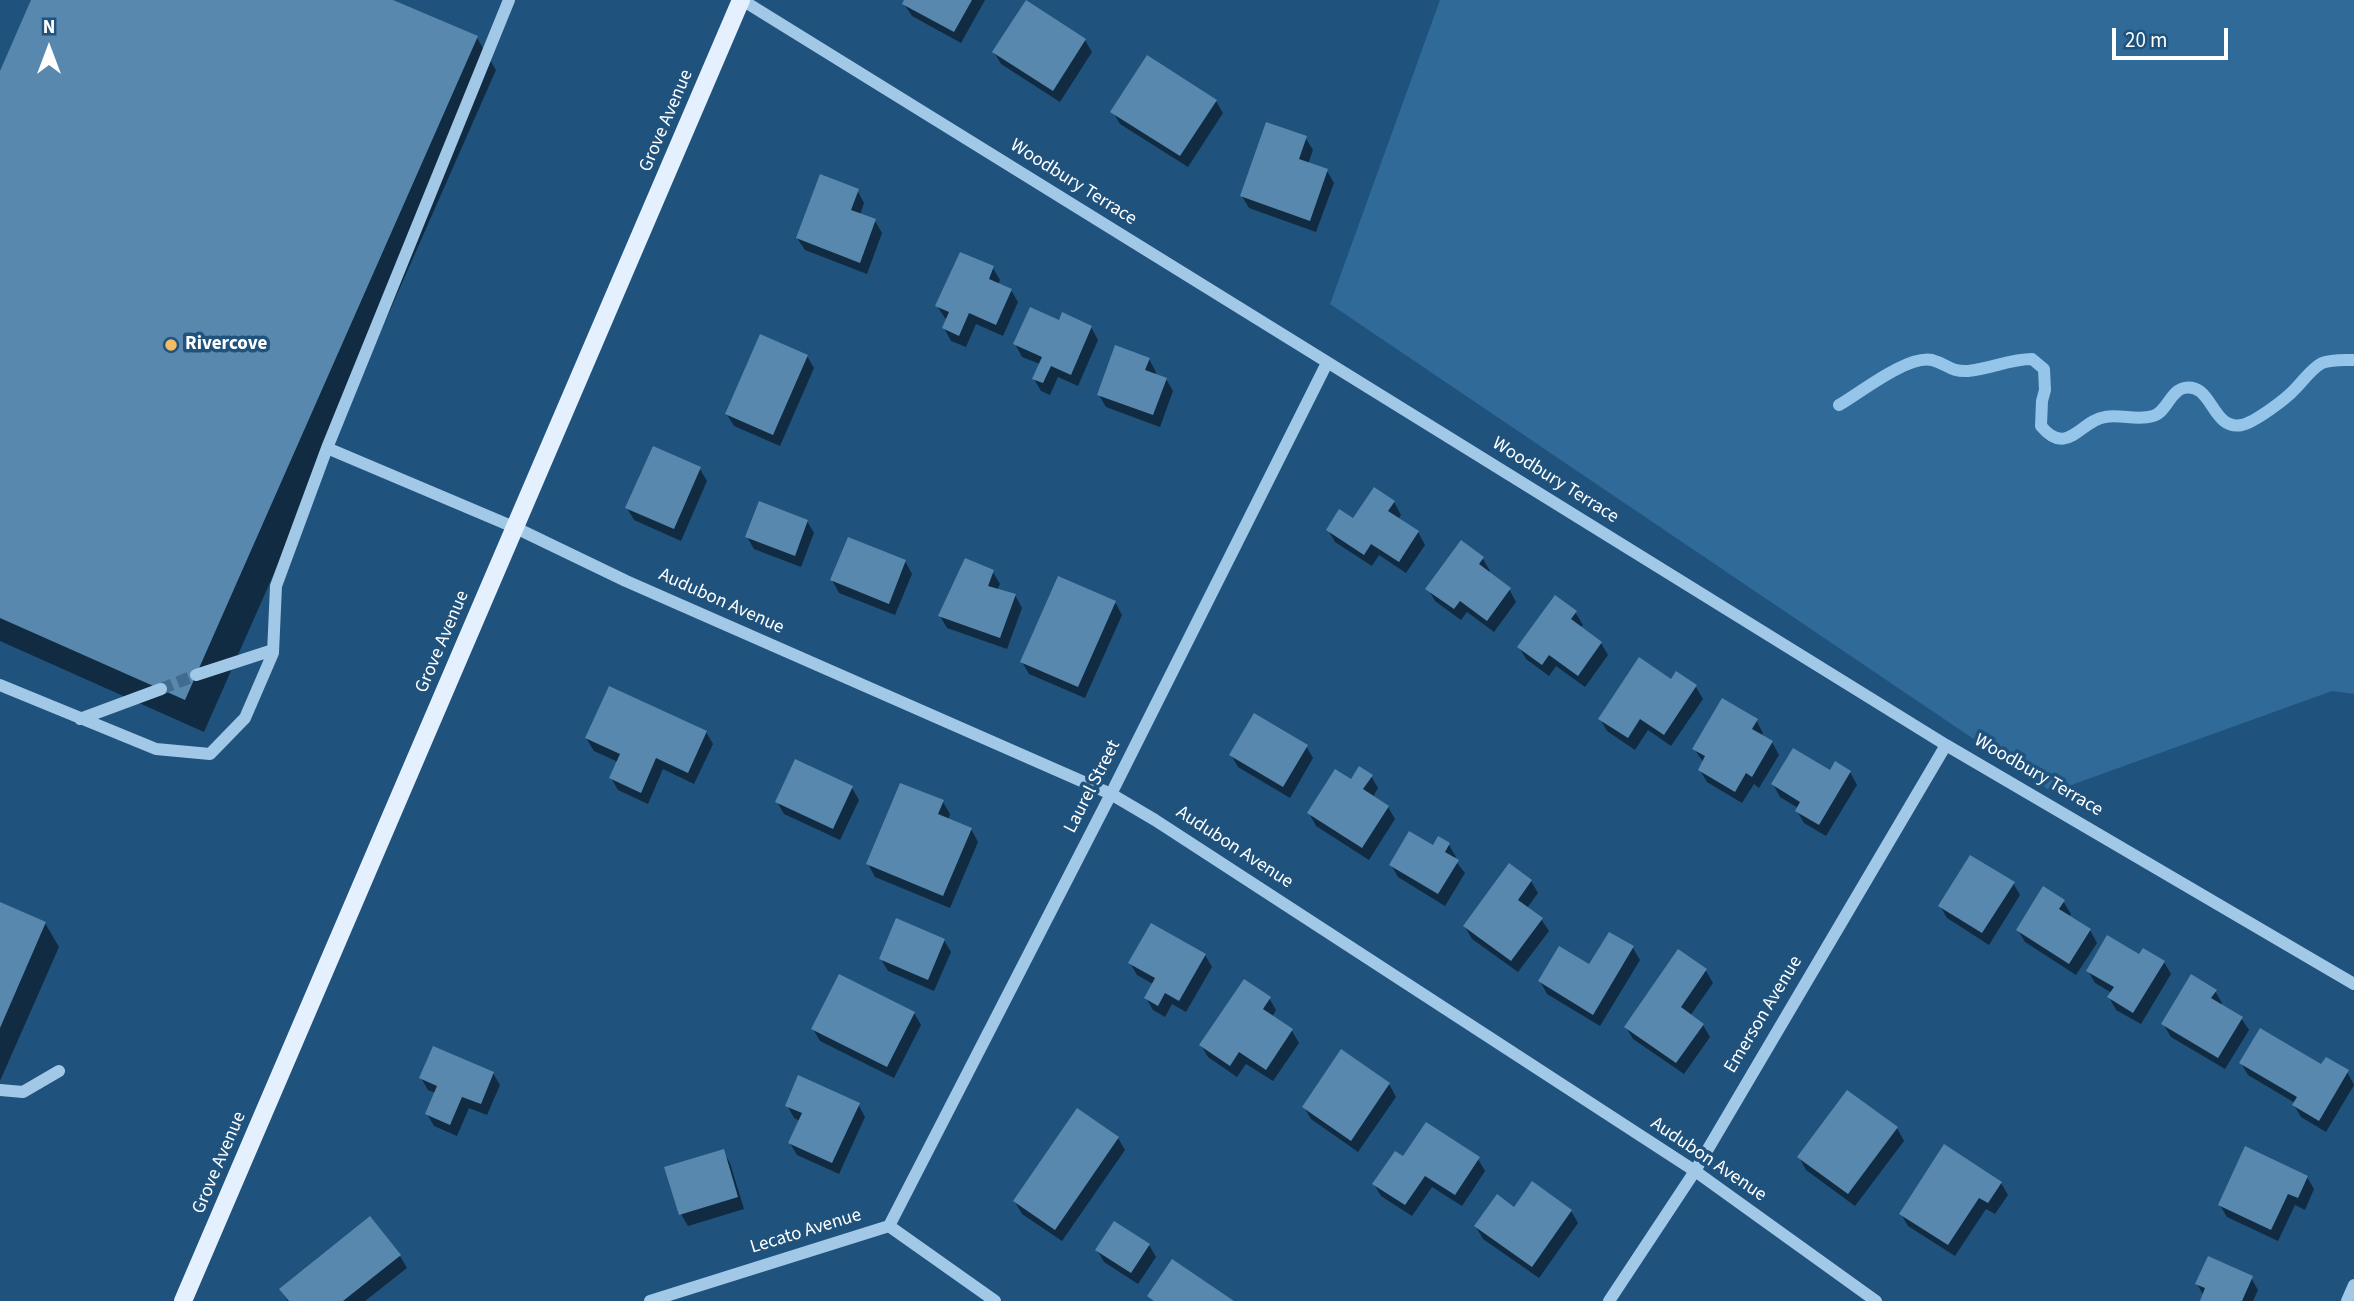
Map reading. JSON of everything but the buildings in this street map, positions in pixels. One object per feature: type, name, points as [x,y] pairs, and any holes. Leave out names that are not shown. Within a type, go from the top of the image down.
[{"type":"main road","name":"Grove Avenue","points":[[183,1301],[741,0]]},
{"type":"street","points":[[0,685],[156,749],[210,754],[245,718],[274,650],[276,586],[327,448],[509,0]]},
{"type":"street","name":"Woodbury Terrace","points":[[741,0],[1947,745],[2354,984]]},
{"type":"street","name":"Laurel Street","points":[[889,1226],[1111,794],[1327,363]]},
{"type":"street","name":"Audubon Avenue","points":[[327,448],[516,528],[626,581],[1111,794],[1695,1171],[1876,1301]]},
{"type":"street","points":[[196,675],[274,650]]},
{"type":"street","points":[[80,719],[161,689]]},
{"type":"street","name":"Emerson Avenue","points":[[1609,1301],[1695,1171],[1947,745]]},
{"type":"street","points":[[0,1090],[23,1092],[59,1071]]},
{"type":"street","name":"Lecato Avenue","points":[[650,1301],[889,1226],[995,1301]]},
{"type":"street","points":[[2347,1301],[2354,1285]]},
{"type":"shaded area","points":[[1440,0],[2354,0],[2354,694],[2332,691],[2052,792],[1330,304]]},
{"type":"waterway","points":[[1839,405],[1884,376],[1922,360],[1932,360],[1953,369],[1968,371],[2032,359],[2044,369],[2045,390],[2041,426],[2059,439],[2074,435],[2105,417],[2141,418],[2158,414],[2175,393],[2184,388],[2194,388],[2201,392],[2224,421],[2232,425],[2242,425],[2278,404],[2322,363],[2354,360]]},
{"type":"tunnel","points":[[161,689],[196,675]]},
{"type":"place","name":"Rivercove","points":[[171,345]]}]
